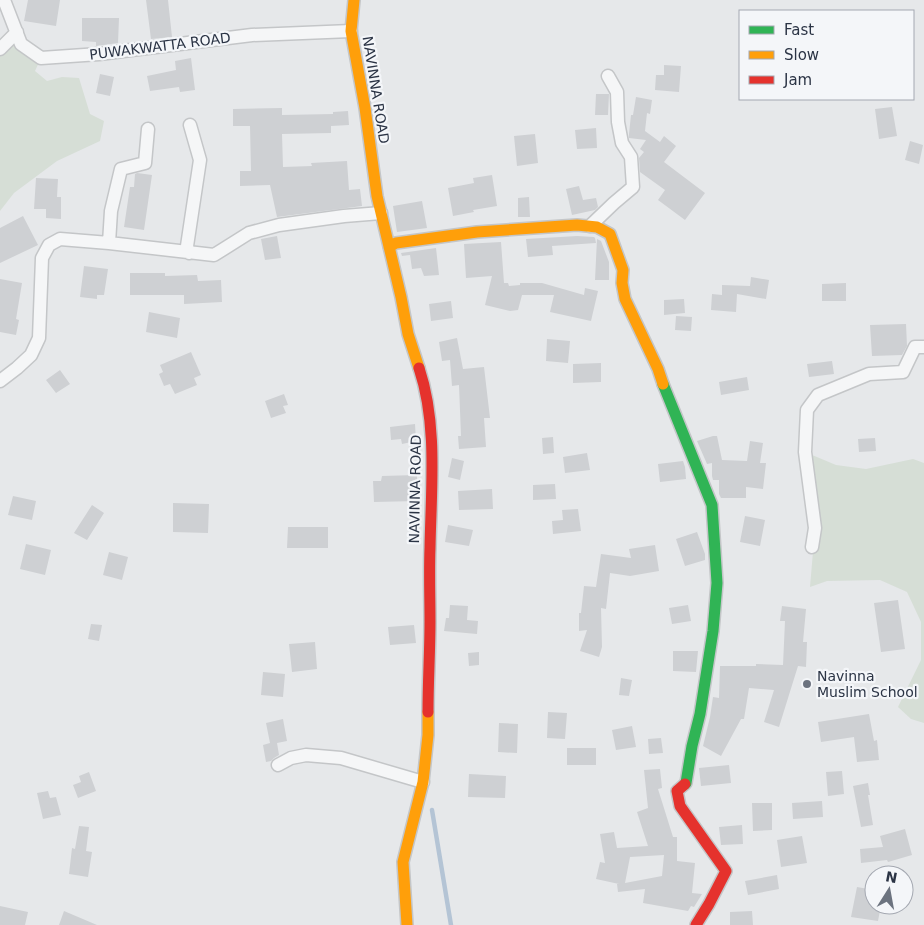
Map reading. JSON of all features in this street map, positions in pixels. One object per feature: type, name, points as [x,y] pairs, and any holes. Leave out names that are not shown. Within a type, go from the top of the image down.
[{"type":"street","name":"PUWAKWATTA ROAD","points":[[4,0],[21,44],[41,58],[99,54],[252,35],[351,31]]},
{"type":"street","name":"NAVINNA ROAD","points":[[354,0],[351,31],[377,196],[408,334],[424,382],[430,423],[432,463],[428,734],[423,782],[403,862],[407,925]]},
{"type":"street","points":[[0,49],[17,32]]},
{"type":"street","points":[[590,226],[633,187],[631,157],[620,136],[617,92],[608,76]]},
{"type":"street","points":[[189,253],[187,246],[200,160],[190,126]]},
{"type":"street","points":[[109,243],[111,211],[120,169],[145,163],[148,130]]},
{"type":"street","points":[[0,381],[18,368],[31,355],[39,338],[42,258],[49,245],[60,239],[214,255],[249,233],[279,225],[381,213]]},
{"type":"street","points":[[389,248],[396,244],[477,232],[577,225],[597,227],[610,234],[623,270],[622,283],[625,300],[658,369],[714,513],[717,584],[713,630],[700,714],[686,783],[677,791],[680,806],[726,871],[696,925]]},
{"type":"street","points":[[812,547],[815,528],[805,452],[807,410],[818,395],[869,374],[903,372],[915,347],[924,347]]},
{"type":"street","points":[[278,765],[291,758],[306,755],[341,758],[423,782]]},
{"type":"shaded area","points":[[17,32],[41,58],[35,71],[47,81],[62,77],[79,78],[90,114],[104,121],[100,141],[57,161],[14,193],[0,211],[0,49]]},
{"type":"shaded area","points":[[805,452],[836,465],[866,469],[913,459],[924,463],[924,723],[911,719],[898,707],[921,660],[921,622],[907,592],[880,580],[827,581],[810,587],[815,528]]},
{"type":"building","points":[[28,0],[60,0],[56,26],[24,21]]},
{"type":"building","points":[[146,0],[168,0],[172,37],[151,39]]},
{"type":"building","points":[[82,18],[119,18],[118,43],[96,46],[96,42],[82,41]]},
{"type":"building","points":[[191,58],[195,90],[180,92],[179,87],[150,91],[147,76],[176,70],[175,61]]},
{"type":"building","points":[[664,65],[681,66],[679,92],[655,90],[656,75],[664,75]]},
{"type":"building","points":[[100,74],[114,77],[110,96],[96,93]]},
{"type":"building","points":[[596,94],[609,94],[608,115],[595,115]]},
{"type":"building","points":[[636,97],[652,100],[650,114],[647,113],[645,131],[660,142],[664,136],[676,146],[664,162],[705,193],[685,220],[658,200],[665,190],[640,172],[639,158],[644,152],[640,149],[646,140],[629,138],[631,115],[633,115]]},
{"type":"building","points":[[892,107],[897,136],[879,139],[875,109]]},
{"type":"building","points":[[282,108],[282,115],[333,114],[333,112],[348,111],[349,125],[331,126],[331,133],[282,134],[283,167],[312,166],[311,163],[347,161],[349,190],[360,189],[362,206],[277,217],[270,185],[240,186],[240,171],[251,171],[250,126],[233,126],[233,109]]},
{"type":"building","points":[[596,128],[597,148],[577,149],[575,130]]},
{"type":"building","points":[[535,134],[538,163],[517,166],[514,136]]},
{"type":"building","points":[[910,141],[923,145],[919,164],[905,160]]},
{"type":"building","points":[[135,174],[152,175],[144,230],[124,227],[130,187],[134,187]]},
{"type":"building","points":[[492,175],[497,206],[453,216],[448,188],[474,183],[473,178]]},
{"type":"building","points":[[36,178],[58,179],[57,197],[61,197],[61,219],[46,218],[46,209],[34,209]]},
{"type":"building","points":[[579,186],[583,200],[596,198],[598,207],[595,210],[572,215],[566,189]]},
{"type":"building","points":[[529,197],[530,217],[518,217],[518,198]]},
{"type":"building","points":[[422,201],[427,228],[397,232],[393,206]]},
{"type":"building","points":[[23,216],[38,245],[0,263],[0,228]]},
{"type":"building","points":[[277,236],[281,258],[265,260],[261,239]]},
{"type":"building","points":[[594,237],[596,243],[552,246],[553,255],[528,257],[526,239]]},
{"type":"building","points":[[597,239],[601,241],[609,262],[609,280],[595,280]]},
{"type":"building","points":[[501,242],[504,283],[508,283],[509,286],[520,285],[520,283],[542,283],[584,295],[585,288],[598,291],[591,321],[550,312],[554,295],[522,295],[518,310],[510,311],[485,305],[492,276],[466,278],[464,244]]},
{"type":"building","points":[[436,248],[439,275],[424,276],[421,268],[412,269],[410,255],[402,256],[401,253]]},
{"type":"building","points":[[84,266],[108,269],[104,295],[97,295],[97,299],[80,297]]},
{"type":"building","points":[[130,273],[165,273],[165,276],[197,275],[198,281],[221,280],[222,302],[184,304],[184,295],[130,295]]},
{"type":"building","points":[[751,277],[769,280],[766,299],[737,294],[736,312],[711,310],[712,294],[722,295],[722,285],[750,286]]},
{"type":"building","points":[[0,279],[22,283],[16,319],[19,320],[16,335],[0,332]]},
{"type":"building","points":[[846,283],[846,301],[822,301],[822,284]]},
{"type":"building","points":[[684,299],[685,313],[664,315],[664,300]]},
{"type":"building","points":[[451,301],[453,318],[431,321],[429,304]]},
{"type":"building","points":[[149,312],[180,318],[177,338],[146,332]]},
{"type":"building","points":[[676,316],[692,317],[691,331],[675,330]]},
{"type":"building","points":[[906,324],[907,346],[902,355],[872,356],[870,325]]},
{"type":"building","points":[[457,338],[463,369],[484,367],[490,418],[484,418],[486,447],[459,449],[458,436],[461,436],[459,385],[452,386],[450,360],[442,361],[439,342]]},
{"type":"building","points":[[547,339],[570,341],[568,363],[546,361]]},
{"type":"building","points":[[191,352],[201,375],[194,378],[197,385],[175,394],[170,384],[164,386],[159,374],[163,372],[160,365]]},
{"type":"building","points":[[832,361],[834,374],[809,377],[807,364]]},
{"type":"building","points":[[601,363],[601,382],[573,383],[573,364]]},
{"type":"building","points":[[60,370],[70,384],[56,393],[46,380]]},
{"type":"building","points":[[747,377],[749,390],[721,395],[719,382]]},
{"type":"building","points":[[284,394],[288,405],[283,406],[286,413],[271,418],[265,401]]},
{"type":"building","points":[[415,424],[416,441],[402,444],[401,439],[391,440],[390,427]]},
{"type":"building","points":[[717,436],[722,460],[747,461],[750,441],[763,443],[760,463],[766,463],[763,489],[746,487],[746,498],[721,498],[719,494],[719,480],[713,480],[712,463],[707,464],[697,441]]},
{"type":"building","points":[[553,437],[554,453],[543,454],[542,438]]},
{"type":"building","points":[[875,438],[876,451],[859,452],[858,439]]},
{"type":"building","points":[[587,453],[590,470],[565,473],[563,457]]},
{"type":"building","points":[[452,458],[464,461],[460,480],[448,477]]},
{"type":"building","points":[[683,461],[686,479],[660,482],[658,464]]},
{"type":"building","points":[[417,475],[417,501],[374,502],[373,481],[381,481],[382,476]]},
{"type":"building","points":[[555,484],[556,499],[533,500],[533,485]]},
{"type":"building","points":[[492,489],[493,509],[459,510],[458,491]]},
{"type":"building","points":[[13,496],[36,501],[32,520],[8,515]]},
{"type":"building","points":[[173,503],[209,504],[208,533],[173,532]]},
{"type":"building","points":[[92,505],[104,513],[87,540],[74,533]]},
{"type":"building","points":[[578,509],[581,531],[553,534],[552,521],[563,520],[562,510]]},
{"type":"building","points":[[745,516],[765,520],[760,546],[740,542]]},
{"type":"building","points":[[448,525],[473,530],[469,546],[445,542]]},
{"type":"building","points":[[288,527],[328,527],[328,548],[287,548]]},
{"type":"building","points":[[697,532],[705,554],[705,560],[685,566],[676,539]]},
{"type":"building","points":[[26,544],[51,550],[45,575],[20,569]]},
{"type":"building","points":[[655,545],[659,571],[630,576],[610,573],[606,609],[601,608],[602,647],[599,657],[580,651],[587,630],[579,631],[579,613],[581,613],[584,586],[596,587],[601,554],[631,558],[629,549]]},
{"type":"building","points":[[109,552],[128,557],[122,580],[103,575]]},
{"type":"building","points":[[898,600],[905,649],[881,652],[874,603]]},
{"type":"building","points":[[450,605],[468,606],[467,620],[478,621],[477,634],[444,631],[446,618],[449,618]]},
{"type":"building","points":[[688,605],[691,621],[672,624],[669,608]]},
{"type":"building","points":[[782,606],[806,609],[803,642],[807,642],[806,667],[798,666],[779,727],[764,722],[774,690],[749,688],[744,719],[741,719],[721,756],[703,746],[713,697],[719,698],[720,666],[783,665],[785,621],[780,621]]},
{"type":"building","points":[[91,624],[102,625],[99,641],[88,639]]},
{"type":"building","points":[[414,625],[416,643],[390,645],[388,627]]},
{"type":"building","points":[[315,642],[317,669],[292,672],[289,644]]},
{"type":"building","points":[[673,651],[698,651],[696,672],[673,671]]},
{"type":"building","points":[[479,652],[479,665],[469,666],[468,653]]},
{"type":"building","points":[[263,672],[285,674],[283,697],[261,695]]},
{"type":"building","points":[[621,678],[632,680],[629,696],[619,695]]},
{"type":"building","points":[[548,712],[567,713],[565,739],[547,738]]},
{"type":"building","points":[[869,714],[874,741],[877,740],[879,760],[857,762],[854,737],[821,742],[818,722]]},
{"type":"building","points":[[283,719],[287,741],[277,743],[279,755],[266,762],[263,745],[270,743],[266,723]]},
{"type":"building","points":[[499,723],[518,724],[517,753],[498,752]]},
{"type":"building","points":[[632,726],[636,747],[616,750],[612,730]]},
{"type":"building","points":[[661,738],[663,753],[649,754],[648,739]]},
{"type":"building","points":[[567,748],[596,748],[596,765],[567,765]]},
{"type":"building","points":[[729,765],[731,783],[701,786],[699,768]]},
{"type":"building","points":[[660,769],[662,788],[658,789],[673,837],[677,837],[677,861],[695,863],[692,893],[702,894],[694,907],[691,906],[688,911],[643,903],[645,889],[618,892],[617,884],[619,884],[596,879],[600,862],[605,863],[600,834],[614,832],[617,848],[648,846],[637,812],[648,808],[644,770]],"holes":[[[664,855],[662,876],[625,883],[630,857]]]},
{"type":"building","points":[[842,771],[844,794],[828,796],[826,772]]},
{"type":"building","points":[[89,772],[96,791],[78,798],[73,785],[81,782],[79,776]]},
{"type":"building","points":[[469,774],[506,776],[505,798],[468,797]]},
{"type":"building","points":[[868,783],[873,825],[861,827],[853,786]]},
{"type":"building","points":[[48,791],[50,798],[56,797],[61,815],[43,819],[37,793]]},
{"type":"building","points":[[822,801],[823,817],[793,819],[792,803]]},
{"type":"building","points":[[752,803],[772,803],[772,830],[753,831]]},
{"type":"building","points":[[742,825],[743,844],[721,845],[719,827]]},
{"type":"building","points":[[79,826],[89,827],[86,851],[92,852],[88,877],[69,874],[72,848],[75,849]]},
{"type":"building","points":[[905,829],[912,855],[888,862],[887,860],[861,863],[860,849],[883,847],[880,836]]},
{"type":"building","points":[[802,836],[807,863],[781,867],[777,840]]},
{"type":"building","points":[[777,875],[779,889],[748,895],[745,881]]},
{"type":"building","points":[[857,887],[864,888],[864,915],[879,915],[878,921],[851,917]]},
{"type":"building","points":[[0,906],[28,912],[25,925],[0,925]]},
{"type":"building","points":[[64,911],[97,925],[59,925]]},
{"type":"building","points":[[752,911],[753,925],[730,925],[730,912]]},
{"type":"waterway","points":[[432,810],[451,925]]},
{"type":"traffic: fast","points":[[663,384],[712,505],[717,583],[713,631],[700,714],[685,784]]},
{"type":"traffic: slow","points":[[354,0],[351,31],[365,108],[377,196],[408,334],[419,368]]},
{"type":"traffic: slow","points":[[389,247],[396,243],[477,232],[577,225],[597,227],[610,234],[623,270],[622,283],[625,299],[658,369],[663,384]]},
{"type":"traffic: slow","points":[[407,925],[403,862],[423,782],[428,735],[428,712]]},
{"type":"traffic: jam","points":[[419,368],[429,412],[432,457],[428,712]]},
{"type":"traffic: jam","points":[[685,784],[677,791],[680,806],[726,871],[696,925]]},
{"type":"place","name":"Navinna Muslim School","points":[[807,684]]}]
